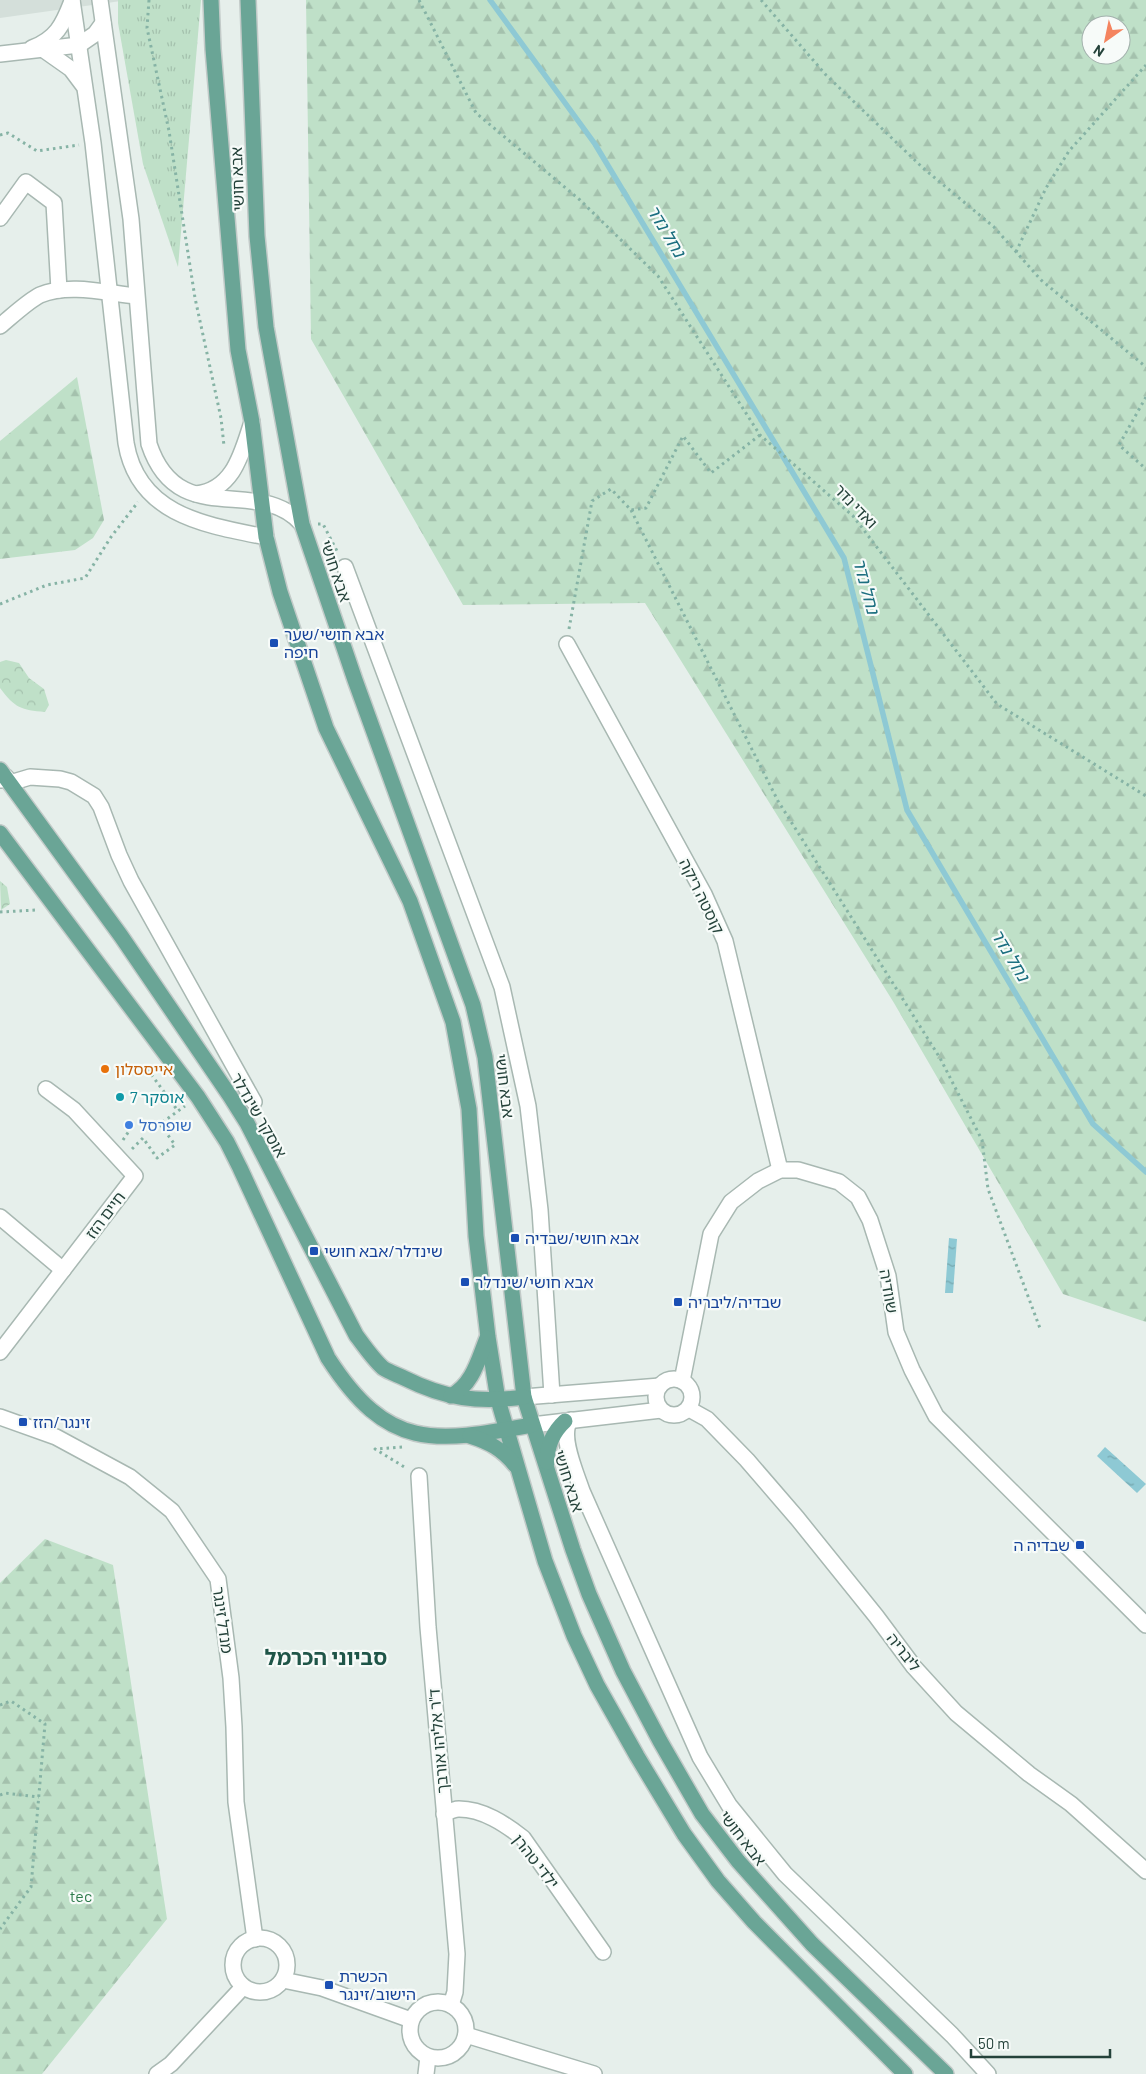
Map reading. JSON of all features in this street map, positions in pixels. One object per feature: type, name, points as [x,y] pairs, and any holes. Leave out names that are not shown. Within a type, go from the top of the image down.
[{"type":"main road","name":"אבא חושי","points":[[211,0],[212,49],[238,350],[252,422],[266,537],[280,592],[326,728],[410,900],[453,1022],[469,1109],[476,1236],[488,1337],[498,1400],[545,1562],[574,1636],[597,1685],[684,1834],[718,1881],[754,1922],[904,2074]]},
{"type":"main road","name":"אבא חושי","points":[[248,0],[257,236],[266,327],[302,524],[355,680],[472,1005],[485,1057],[524,1397],[589,1594],[623,1671],[702,1814],[738,1861],[812,1944],[946,2074]]},
{"type":"main road","name":"אוסקר שינדלר","points":[[2,776],[120,936],[230,1096],[247,1124],[356,1335],[384,1368],[434,1392],[486,1401],[524,1397]]},
{"type":"main road","points":[[0,833],[7,849],[55,908],[198,1097],[227,1142],[328,1358],[342,1380],[373,1412],[392,1426],[412,1434],[469,1436],[532,1424]]},
{"type":"main road","points":[[452,1396],[466,1386],[488,1337]]},
{"type":"main road","points":[[547,1469],[550,1443],[555,1433],[568,1420]]},
{"type":"main road","points":[[469,1436],[495,1446],[506,1454],[517,1468]]},
{"type":"street","points":[[72,0],[93,143],[128,457],[132,469],[147,490],[168,509],[183,516],[266,537]]},
{"type":"street","points":[[20,53],[43,44],[58,31],[72,0]]},
{"type":"street","points":[[100,0],[132,219],[136,296],[149,444],[154,458],[166,476],[176,484],[196,494],[214,499],[262,502],[283,508],[302,524]]},
{"type":"street","points":[[0,54],[79,45],[95,34],[103,23]]},
{"type":"street","points":[[44,50],[71,69],[85,87]]},
{"type":"street","points":[[0,218],[26,182],[54,203],[59,290]]},
{"type":"street","points":[[0,326],[39,295],[59,290],[136,296]]},
{"type":"street","points":[[196,494],[213,491],[230,475],[241,457],[252,422]]},
{"type":"street","name":"אבא חושי","points":[[345,567],[502,987],[528,1106],[540,1210],[552,1395]]},
{"type":"street","name":"קוסטה ריקה","points":[[567,644],[704,894],[725,941],[780,1170]]},
{"type":"street","points":[[2,776],[10,783],[30,777],[60,779],[71,782],[94,796],[101,807],[118,855],[131,880],[254,1102]]},
{"type":"street","name":"חיים הזז","points":[[0,1352],[135,1176],[74,1110],[46,1089]]},
{"type":"street","points":[[682,1381],[712,1234],[731,1202],[758,1181],[780,1170]]},
{"type":"street","name":"שוודיה","points":[[780,1170],[798,1170],[839,1182],[858,1198],[870,1220],[888,1276],[896,1332],[912,1370],[936,1416],[1146,1625]]},
{"type":"street","points":[[0,1217],[63,1270]]},
{"type":"street","points":[[524,1397],[660,1386],[670,1380],[682,1381],[687,1384],[693,1399],[688,1409],[684,1413],[672,1416],[661,1410],[656,1401],[657,1391],[660,1386]]},
{"type":"street","name":"ליבריה","points":[[688,1409],[707,1420],[747,1460],[810,1533],[914,1667],[956,1712],[1030,1774],[1071,1804],[1146,1870]]},
{"type":"street","points":[[532,1424],[661,1410]]},
{"type":"street","name":"מנדל זינגר","points":[[0,1417],[56,1437],[130,1476],[172,1511],[218,1579],[231,1678],[236,1802],[255,1939]]},
{"type":"street","name":"אבא חושי","points":[[568,1420],[566,1426],[568,1445],[582,1491],[700,1757],[728,1805],[785,1874],[952,2034],[988,2074]]},
{"type":"street","name":"ד\"ר אליהו אורבך","points":[[419,1476],[428,1627],[457,1954],[455,1992],[451,2005]]},
{"type":"street","name":"ילדי טהרן","points":[[444,1814],[458,1809],[486,1814],[507,1825],[523,1838],[602,1952]]},
{"type":"street","points":[[264,1938],[272,1941],[280,1947],[287,1963],[287,1972],[283,1980],[277,1987],[260,1993],[243,1987],[234,1972],[235,1955],[246,1942],[264,1938]]},
{"type":"street","points":[[283,1980],[322,1988],[411,2020]]},
{"type":"street","points":[[156,2074],[171,2064],[243,1987]]},
{"type":"street","points":[[433,2002],[451,2005],[460,2013],[465,2022],[466,2035],[461,2046],[450,2055],[441,2058],[428,2057],[416,2048],[412,2042],[410,2033],[411,2020],[424,2006],[433,2002]]},
{"type":"street","points":[[466,2035],[594,2074]]},
{"type":"street","points":[[426,2074],[428,2057]]},
{"type":"path","points":[[149,0],[147,28],[169,130],[196,298],[221,418],[224,446]]},
{"type":"path","name":"ואדי נדר","points":[[419,0],[476,113],[580,200],[658,276],[760,435],[853,516],[997,704],[1146,796]]},
{"type":"path","points":[[761,0],[826,75],[923,168],[994,226],[1041,280],[1146,366]]},
{"type":"path","points":[[1016,252],[1046,188],[1069,151],[1146,65]]},
{"type":"path","points":[[0,135],[8,133],[37,151],[93,143]]},
{"type":"path","points":[[1146,397],[1119,445],[1146,468]]},
{"type":"path","points":[[631,510],[646,508],[683,436],[712,473],[760,435]]},
{"type":"path","points":[[567,644],[592,501],[611,489],[631,510],[778,801],[940,1058],[982,1140],[988,1189],[1041,1331]]},
{"type":"path","points":[[0,604],[47,585],[85,578],[111,537],[147,490]]},
{"type":"path","points":[[302,524],[323,524],[345,567]]},
{"type":"path","points":[[0,912],[55,908]]},
{"type":"path","points":[[142,1074],[148,1070],[178,1111]]},
{"type":"path","points":[[135,1176],[130,1151],[143,1138],[157,1158],[176,1145],[160,1124],[198,1097]]},
{"type":"path","points":[[0,1706],[11,1701],[45,1724],[31,1888],[0,1929]]},
{"type":"path","points":[[0,1795],[5,1793],[39,1797]]},
{"type":"shaded area","points":[[0,0],[128,0],[0,18]]},
{"type":"green space","points":[[118,0],[201,0],[178,267],[143,164],[118,23]]},
{"type":"green space","points":[[306,0],[1146,0],[1146,1322],[1063,1294],[894,1003],[645,603],[463,605],[311,339]]},
{"type":"green space","points":[[77,377],[104,520],[93,538],[75,550],[0,559],[0,441]]},
{"type":"green space","points":[[6,660],[19,663],[29,678],[44,689],[49,705],[45,712],[19,707],[0,688],[0,662]]},
{"type":"green space","points":[[0,881],[7,887],[10,904],[1,910]]},
{"type":"green space","name":"tec","points":[[45,1539],[113,1565],[167,1919],[42,2074],[0,2074],[0,1583]]},
{"type":"water","points":[[949,1238],[957,1239],[953,1293],[945,1293]]},
{"type":"water","points":[[1105,1447],[1146,1484],[1137,1493],[1097,1456]]},
{"type":"waterway","name":"נחל נדר","points":[[490,0],[595,144],[844,558],[907,810],[1093,1124],[1146,1172]]},
{"type":"place","name":"אבא חושי/שער חיפה","points":[[274,643]]},
{"type":"place","name":"אייססלון","points":[[105,1069]]},
{"type":"place","name":"אוסקר 7","points":[[120,1097]]},
{"type":"place","name":"שופרסל","points":[[129,1125]]},
{"type":"place","name":"אבא חושי/שבדיה","points":[[515,1238]]},
{"type":"place","name":"שינדלר/אבא חושי","points":[[314,1251]]},
{"type":"place","name":"אבא חושי/שינדלר","points":[[465,1282]]},
{"type":"place","name":"שבדיה/ליבריה","points":[[678,1302]]},
{"type":"place","name":"זינגר/הזז","points":[[23,1422]]},
{"type":"place","name":"שבדיה ה","points":[[1080,1545]]},
{"type":"place","name":"הכשרת הישוב/זינגר","points":[[329,1985]]},
{"type":"district","name":"סביוני הכרמל","points":[[326,1658]]}]
